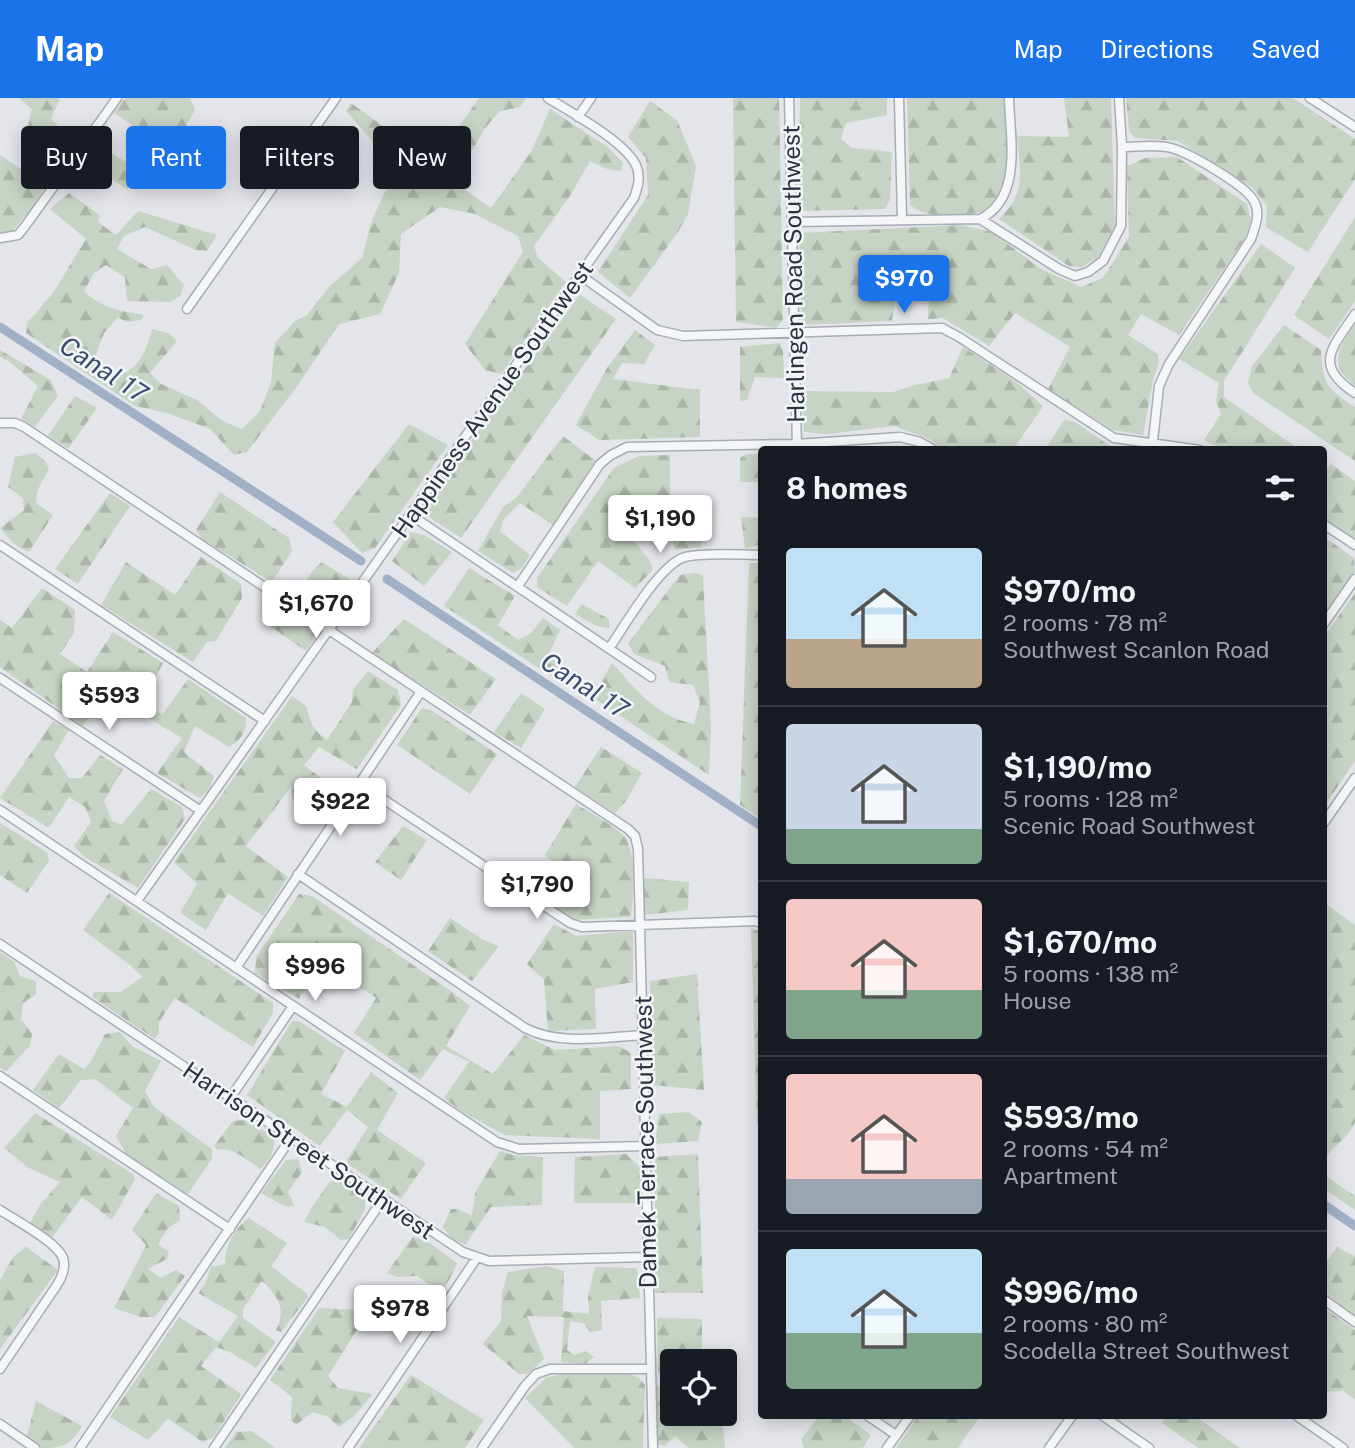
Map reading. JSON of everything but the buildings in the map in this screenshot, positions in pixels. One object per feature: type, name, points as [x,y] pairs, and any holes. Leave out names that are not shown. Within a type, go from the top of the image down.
[{"type":"street","points":[[4,238],[18,235],[117,98]]},
{"type":"street","points":[[187,309],[336,98]]},
{"type":"street","points":[[548,98],[578,117],[591,98]]},
{"type":"street","name":"Harlingen Road Southwest","points":[[789,98],[797,446]]},
{"type":"street","points":[[899,98],[902,218]]},
{"type":"street","points":[[792,222],[902,218],[980,219],[992,213],[1008,188],[1011,169],[1009,98]]},
{"type":"street","points":[[980,219],[1059,269],[1075,276],[1088,272],[1103,261],[1121,226],[1122,147],[1119,98]]},
{"type":"street","points":[[1310,98],[1355,127]]},
{"type":"street","name":"Happiness Avenue Southwest","points":[[137,901],[634,198],[639,185],[637,167],[624,148],[578,117]]},
{"type":"street","points":[[580,275],[657,330],[683,335],[942,328],[960,337],[1114,438],[1153,446],[1159,386],[1169,363],[1251,239],[1257,217],[1255,202],[1241,187],[1206,165],[1171,148],[1122,147]]},
{"type":"street","points":[[1355,314],[1330,352],[1331,369],[1339,383],[1355,393]]},
{"type":"street","points":[[4,423],[24,427],[420,693],[236,968]]},
{"type":"street","points":[[807,446],[900,437],[926,446]]},
{"type":"street","points":[[518,586],[600,464],[619,451],[626,447],[758,447]]},
{"type":"street","points":[[411,515],[651,677]]},
{"type":"street","points":[[1327,527],[1355,545]]},
{"type":"street","points":[[0,545],[265,721]]},
{"type":"street","points":[[610,647],[660,574],[672,562],[687,556],[758,555]]},
{"type":"street","points":[[1327,619],[1355,579]]},
{"type":"street","points":[[0,678],[201,811]]},
{"type":"street","name":"Damek Terrace Southwest","points":[[420,693],[635,836],[638,849],[653,1448]]},
{"type":"street","points":[[1327,818],[1355,778]]},
{"type":"street","points":[[359,783],[560,919],[582,927],[758,922]]},
{"type":"street","points":[[0,810],[496,1142],[519,1149],[646,1146]]},
{"type":"street","points":[[298,874],[541,1036],[561,1039],[643,1035]]},
{"type":"street","name":"Harrison Street Southwest","points":[[0,944],[476,1259]]},
{"type":"street","points":[[231,1097],[293,1006]]},
{"type":"street","points":[[0,1076],[230,1229]]},
{"type":"street","points":[[80,1448],[291,1138]]},
{"type":"street","points":[[214,1448],[383,1199]]},
{"type":"street","points":[[0,1210],[54,1245],[62,1257],[64,1271],[0,1369]]},
{"type":"street","points":[[348,1448],[476,1259],[489,1261],[648,1257]]},
{"type":"street","points":[[1327,1302],[1355,1321]]},
{"type":"street","points":[[482,1448],[536,1374],[550,1369],[651,1369]]},
{"type":"street","points":[[873,1419],[897,1435]]},
{"type":"street","points":[[887,1448],[908,1419]]},
{"type":"street","points":[[1049,1448],[1070,1419]]},
{"type":"street","points":[[1107,1419],[1149,1448]]},
{"type":"street","points":[[1301,1419],[1343,1448]]},
{"type":"street","points":[[0,1424],[35,1448]]},
{"type":"green space","points":[[19,98],[60,98],[51,119],[58,126],[28,126],[32,109]]},
{"type":"green space","points":[[125,98],[190,98],[195,110],[186,126],[134,126],[114,113]]},
{"type":"green space","points":[[479,98],[526,98],[520,107],[500,111],[485,128],[471,152],[471,126],[460,125]]},
{"type":"green space","points":[[733,98],[779,98],[783,320],[776,328],[736,322]]},
{"type":"green space","points":[[800,98],[887,98],[887,115],[846,123],[841,139],[852,148],[892,152],[890,200],[885,209],[798,211]]},
{"type":"green space","points":[[907,98],[1004,98],[1007,157],[1005,173],[1002,188],[988,208],[972,214],[937,214],[921,211],[910,205]]},
{"type":"green space","points":[[1064,98],[1111,98],[1115,226],[1098,258],[1082,267],[1069,266],[999,219],[1018,191],[1020,171],[1017,136],[1069,137]]},
{"type":"green space","points":[[1126,98],[1293,98],[1355,139],[1355,179],[1308,252],[1266,227],[1267,206],[1253,188],[1178,141],[1135,138],[1129,131]]},
{"type":"green space","points":[[650,101],[677,120],[696,166],[688,214],[630,298],[598,272],[648,195],[646,158],[628,137]]},
{"type":"green space","points":[[351,103],[383,126],[373,126],[373,142],[346,111]]},
{"type":"green space","points":[[550,109],[609,148],[623,163],[621,171],[607,169],[590,161],[570,196],[534,246],[538,258],[566,282],[501,374],[485,370],[465,344],[523,252],[518,236],[475,214],[440,207],[401,234],[399,273],[380,314],[339,324],[298,385],[247,452],[234,455],[210,429],[167,413],[135,406],[26,333],[27,323],[53,293],[86,239],[50,209],[69,193],[100,215],[98,222],[116,235],[138,211],[217,235],[207,251],[196,250],[145,227],[124,236],[117,249],[151,269],[167,265],[184,285],[180,296],[170,302],[127,301],[125,277],[106,265],[94,273],[84,291],[104,305],[144,315],[141,320],[126,322],[118,317],[104,333],[95,357],[116,377],[124,374],[140,359],[152,329],[169,333],[177,341],[150,373],[161,384],[197,400],[221,420],[242,429],[260,411],[271,382],[275,343],[295,321],[307,315],[329,287],[362,258],[372,220],[388,189],[464,189],[491,208],[531,152]]},
{"type":"green space","points":[[112,154],[126,162],[126,188],[112,180]]},
{"type":"green space","points":[[0,155],[21,169],[21,189],[43,189],[35,204],[11,233],[0,233]]},
{"type":"green space","points":[[1177,157],[1247,204],[1251,221],[1245,238],[1179,335],[1141,314],[1128,335],[1158,354],[1159,363],[1153,380],[1143,435],[1113,430],[1048,389],[1070,347],[1015,313],[989,346],[943,318],[928,319],[930,276],[898,279],[892,321],[802,325],[799,233],[961,225],[992,232],[1041,269],[1081,287],[1103,278],[1129,237],[1127,166],[1145,158]]},
{"type":"green space","points":[[1355,217],[1355,301],[1329,339],[1294,315]]},
{"type":"green space","points":[[1261,244],[1295,268],[1224,381],[1224,397],[1294,446],[1215,446],[1204,440],[1221,414],[1216,401],[1219,383],[1179,359]]},
{"type":"green space","points":[[580,295],[616,319],[461,538],[426,515],[426,501]]},
{"type":"green space","points":[[1355,324],[1355,385],[1341,371],[1338,356]]},
{"type":"green space","points":[[1284,325],[1321,350],[1328,384],[1338,396],[1355,407],[1355,461],[1253,393],[1248,383],[1252,366]]},
{"type":"green space","points":[[635,330],[655,345],[644,364],[622,363],[613,379],[700,390],[700,437],[599,440],[576,425],[607,368]]},
{"type":"green space","points":[[780,343],[783,350],[784,378],[755,377],[747,400],[740,401],[740,347]]},
{"type":"green space","points":[[963,347],[1014,380],[1043,406],[1016,446],[939,446],[929,439],[894,426],[827,434],[804,432],[802,391],[893,392],[949,378]]},
{"type":"green space","points":[[0,350],[51,380],[58,396],[35,427],[21,419],[38,386],[0,357]]},
{"type":"green space","points":[[75,396],[97,408],[68,449],[48,436]]},
{"type":"green space","points":[[1064,420],[1075,422],[1110,446],[1048,446]]},
{"type":"green space","points":[[409,424],[448,445],[375,548],[362,553],[333,522]]},
{"type":"green space","points":[[563,436],[596,461],[553,525],[520,503],[504,519],[500,531],[530,555],[522,568],[513,573],[478,551],[503,507],[517,497]]},
{"type":"green space","points":[[35,453],[45,461],[49,469],[37,491],[36,503],[53,515],[29,552],[14,544],[0,528],[24,510],[23,498],[8,487],[15,457]]},
{"type":"green space","points":[[747,454],[758,454],[758,482],[740,482],[740,458]]},
{"type":"green space","points":[[670,455],[670,496],[698,499],[701,547],[675,550],[662,507],[646,504],[628,525],[633,539],[648,558],[653,570],[635,588],[598,561],[567,606],[537,587],[537,578],[614,468],[639,456]]},
{"type":"green space","points":[[1331,464],[1355,481],[1355,539],[1327,522],[1327,470]]},
{"type":"green space","points":[[220,492],[289,538],[292,551],[272,582],[202,539],[196,530]]},
{"type":"green space","points":[[110,493],[130,506],[78,584],[55,569]]},
{"type":"green space","points":[[741,517],[758,518],[758,545],[745,549]]},
{"type":"green space","points":[[411,532],[424,535],[452,552],[424,586],[392,561]]},
{"type":"green space","points":[[1327,539],[1354,558],[1355,572],[1327,610]]},
{"type":"green space","points":[[201,557],[241,584],[242,598],[216,641],[207,642],[193,662],[101,605],[126,562],[175,595]]},
{"type":"green space","points":[[322,562],[354,582],[333,615],[323,617],[295,600],[313,570]]},
{"type":"green space","points":[[749,563],[758,563],[758,817],[740,805]]},
{"type":"green space","points":[[469,568],[515,596],[498,625],[518,640],[531,633],[543,618],[560,630],[548,656],[567,671],[563,684],[444,606]]},
{"type":"green space","points":[[696,573],[703,576],[711,727],[709,775],[592,697],[612,663],[648,701],[668,715],[694,724],[700,702],[693,685],[669,682],[665,666],[634,654],[628,643],[680,575]]},
{"type":"green space","points":[[42,588],[75,610],[74,633],[60,654],[87,672],[113,632],[163,663],[143,702],[162,715],[188,679],[246,718],[242,735],[229,747],[195,726],[184,752],[214,776],[210,788],[200,798],[157,773],[182,738],[107,694],[83,726],[0,667],[0,620],[12,628]]},
{"type":"green space","points":[[1355,593],[1355,761],[1327,802],[1327,632]]},
{"type":"green space","points":[[582,604],[609,619],[609,628],[597,626],[575,614]]},
{"type":"green space","points":[[279,607],[315,632],[315,638],[306,651],[267,624]]},
{"type":"green space","points":[[404,619],[496,679],[470,715],[372,653]]},
{"type":"green space","points":[[368,671],[398,690],[401,705],[357,769],[319,747],[304,765],[340,793],[325,816],[293,800],[291,787],[246,846],[288,877],[263,916],[228,893],[206,930],[180,913],[197,884],[174,862],[292,696],[307,707],[313,726],[327,740],[352,702],[353,690]]},
{"type":"green space","points":[[521,693],[545,709],[521,748],[494,732]]},
{"type":"green space","points":[[422,708],[431,710],[497,754],[470,794],[397,745]]},
{"type":"green space","points":[[53,721],[69,730],[54,755],[69,778],[82,778],[100,755],[123,769],[104,801],[112,821],[121,825],[151,789],[182,807],[185,819],[138,888],[86,858],[74,846],[91,822],[85,807],[69,797],[49,828],[0,798]]},
{"type":"green space","points":[[601,747],[642,773],[626,801],[615,813],[575,787]]},
{"type":"green space","points":[[576,804],[613,827],[628,843],[633,863],[631,917],[571,920],[555,907],[563,873],[545,855]]},
{"type":"green space","points":[[0,823],[47,852],[49,861],[27,893],[0,875]]},
{"type":"green space","points":[[403,826],[427,840],[401,880],[375,862]]},
{"type":"green space","points":[[644,878],[689,882],[688,910],[644,915]]},
{"type":"green space","points":[[109,893],[273,1003],[273,1013],[253,1047],[175,998],[159,1022],[159,1033],[155,1039],[92,997],[94,992],[121,992],[142,977],[83,930]]},
{"type":"green space","points":[[299,894],[312,896],[470,1006],[446,1046],[493,1074],[524,1035],[555,1050],[619,1046],[631,1053],[631,1089],[600,1091],[600,1139],[505,1135],[461,1111],[444,1098],[469,1062],[443,1049],[420,1080],[354,1033],[376,998],[322,962],[299,999],[255,973],[256,957]]},
{"type":"green space","points":[[1327,905],[1355,925],[1355,1123],[1327,1155]]},
{"type":"green space","points":[[450,918],[482,939],[499,946],[472,981],[428,951]]},
{"type":"green space","points":[[554,924],[576,936],[633,931],[633,982],[595,989],[596,1029],[548,1031],[544,980],[527,964]]},
{"type":"green space","points":[[751,928],[758,931],[757,1124]]},
{"type":"green space","points":[[0,952],[14,962],[20,976],[36,981],[36,994],[23,1003],[21,1019],[32,1034],[30,1046],[6,1071],[0,1068]]},
{"type":"green space","points":[[697,974],[704,1090],[652,1085],[650,981]]},
{"type":"green space","points":[[292,1021],[299,1021],[345,1051],[321,1094],[347,1107],[371,1072],[398,1093],[377,1130],[426,1163],[401,1199],[349,1165],[347,1160],[368,1127],[347,1110],[320,1146],[247,1095]]},
{"type":"green space","points":[[120,1032],[132,1046],[161,1061],[145,1091],[154,1107],[212,1149],[212,1159],[188,1194],[127,1155],[116,1136],[133,1108],[95,1079],[81,1080],[59,1108],[33,1090],[59,1054],[84,1069],[105,1034]]},
{"type":"green space","points":[[689,1112],[702,1122],[698,1141],[655,1144],[659,1114]]},
{"type":"green space","points":[[35,1113],[133,1174],[135,1179],[112,1220],[82,1197],[51,1239],[29,1225],[40,1205],[60,1182],[29,1168],[4,1148]]},
{"type":"green space","points":[[245,1120],[275,1137],[271,1155],[260,1169],[234,1152],[217,1150],[214,1146],[233,1121]]},
{"type":"green space","points":[[500,1151],[513,1155],[543,1157],[542,1205],[491,1207],[465,1245],[451,1238],[443,1227],[451,1209],[458,1209],[472,1216],[475,1193]]},
{"type":"green space","points":[[626,1154],[640,1167],[641,1203],[574,1203],[575,1157]]},
{"type":"green space","points":[[698,1154],[703,1293],[655,1293],[655,1157]]},
{"type":"green space","points":[[298,1159],[302,1172],[288,1192],[294,1205],[286,1207],[261,1193],[286,1160]]},
{"type":"green space","points":[[1327,1177],[1355,1196],[1355,1210],[1327,1191]]},
{"type":"green space","points":[[330,1181],[353,1185],[365,1199],[365,1209],[349,1239],[341,1240],[325,1227],[304,1222]]},
{"type":"green space","points":[[156,1193],[179,1206],[180,1220],[168,1228],[158,1244],[169,1252],[167,1259],[148,1269],[161,1278],[176,1270],[185,1276],[155,1317],[141,1317],[114,1308],[146,1245],[132,1230]]},
{"type":"green space","points":[[249,1218],[287,1243],[271,1266],[308,1297],[281,1332],[276,1330],[281,1316],[279,1303],[262,1281],[243,1309],[243,1318],[276,1342],[256,1368],[216,1347],[201,1366],[241,1394],[214,1437],[203,1442],[168,1419],[148,1440],[110,1417],[179,1317],[219,1342],[238,1316],[198,1293],[205,1284],[211,1267],[225,1264],[231,1238],[238,1227]]},
{"type":"green space","points":[[413,1236],[431,1244],[457,1263],[441,1291],[425,1302],[433,1287],[417,1276],[397,1277],[387,1273]]},
{"type":"green space","points":[[26,1247],[58,1270],[0,1349],[0,1280],[14,1256]]},
{"type":"green space","points":[[1337,1247],[1355,1256],[1355,1318],[1327,1294],[1327,1261]]},
{"type":"green space","points":[[547,1266],[564,1271],[563,1311],[589,1314],[588,1297],[595,1267],[637,1268],[640,1298],[601,1301],[602,1330],[590,1332],[584,1323],[570,1321],[567,1350],[574,1355],[586,1351],[594,1357],[585,1364],[561,1362],[564,1317],[527,1316],[544,1359],[528,1374],[519,1374],[483,1344],[501,1321],[502,1293],[508,1272]]},
{"type":"green space","points":[[319,1308],[358,1310],[365,1317],[328,1376],[338,1388],[373,1394],[354,1416],[339,1427],[327,1416],[312,1412],[296,1425],[291,1420],[292,1397],[270,1380]]},
{"type":"green space","points":[[1327,1310],[1355,1330],[1355,1399],[1343,1391],[1327,1392]]},
{"type":"green space","points":[[657,1318],[702,1319],[702,1349],[660,1349],[660,1374]]},
{"type":"green space","points":[[562,1374],[630,1374],[639,1378],[645,1385],[643,1448],[574,1448],[525,1398],[546,1378]]},
{"type":"green space","points":[[411,1375],[484,1420],[465,1448],[359,1448]]},
{"type":"green space","points":[[656,1386],[660,1386],[660,1426],[721,1426],[725,1448],[689,1448],[675,1436],[665,1446],[658,1444]]},
{"type":"green space","points":[[36,1401],[82,1426],[70,1442],[41,1448],[27,1436]]},
{"type":"green space","points":[[817,1419],[849,1419],[871,1435],[863,1448],[804,1448],[801,1439]]},
{"type":"green space","points":[[916,1419],[978,1419],[958,1448],[896,1448]]},
{"type":"green space","points":[[1164,1419],[1199,1419],[1240,1448],[1198,1448],[1162,1423]]},
{"type":"green space","points":[[252,1431],[275,1448],[225,1448],[236,1432]]},
{"type":"waterway","name":"Canal 17","points":[[0,327],[361,561]]},
{"type":"waterway","name":"Canal 17","points":[[387,579],[758,824]]},
{"type":"waterway","name":"Canal 17","points":[[1327,1207],[1355,1226]]}]
